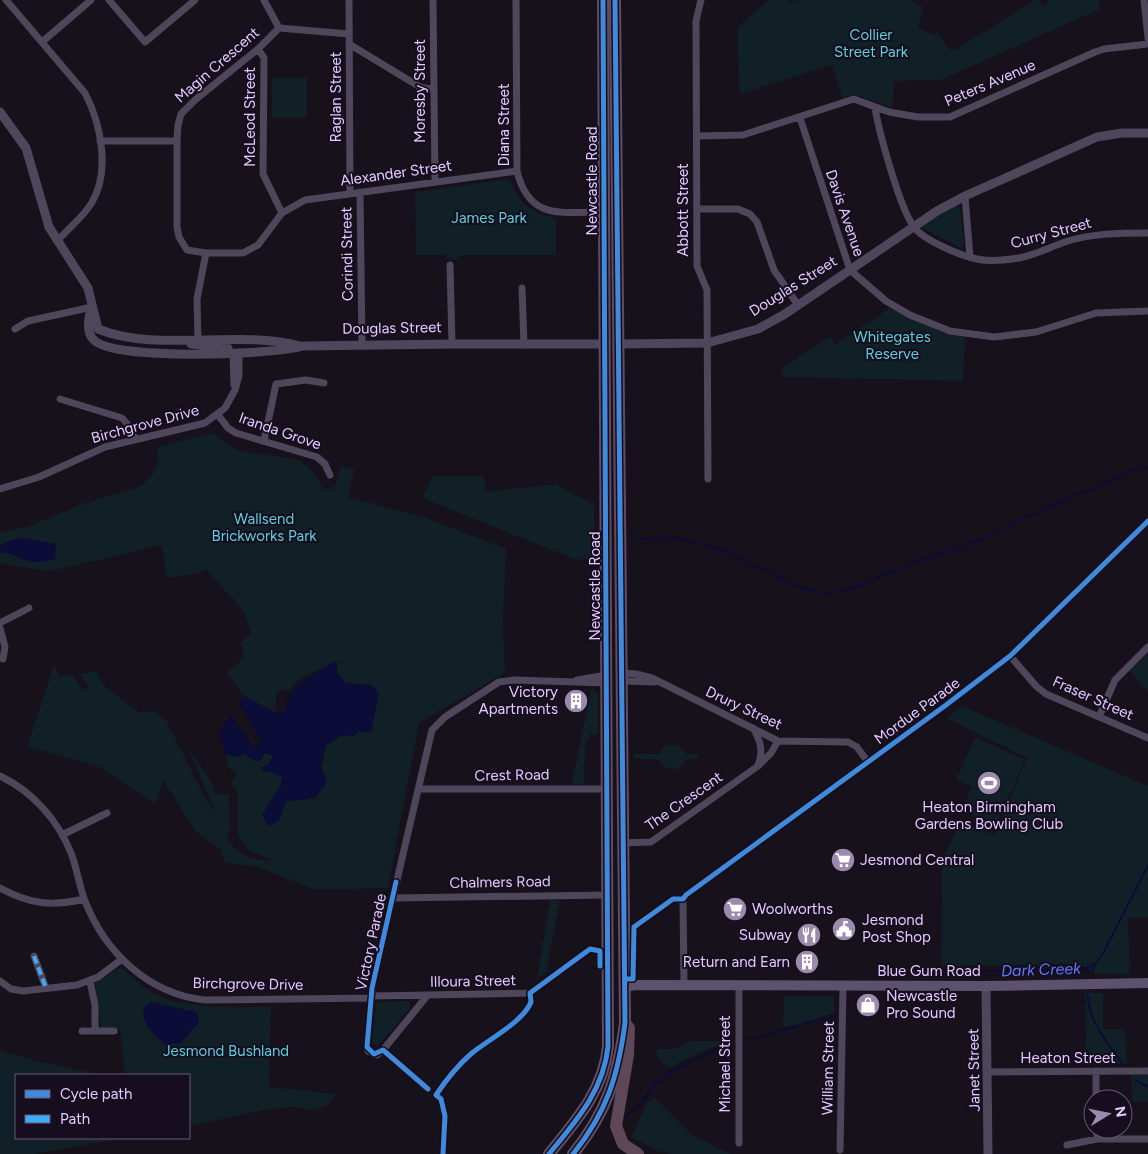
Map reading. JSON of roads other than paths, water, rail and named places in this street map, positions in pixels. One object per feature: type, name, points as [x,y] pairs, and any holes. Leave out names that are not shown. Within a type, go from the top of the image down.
[{"type":"highway","name":"Newcastle Road","points":[[573,1154],[590,1132],[608,1098],[618,1066],[625,1023],[621,677],[611,344],[604,212],[603,0]]},
{"type":"highway","name":"Newcastle Road","points":[[549,1154],[582,1113],[601,1080],[608,1046],[607,679],[615,0]]},
{"type":"highway","points":[[607,679],[621,677]]},
{"type":"highway","points":[[609,987],[625,987]]},
{"type":"highway","points":[[625,1023],[629,1028],[628,1055],[616,1126],[623,1144],[638,1154]]},
{"type":"main road","name":"Blue Gum Road","points":[[625,987],[635,984],[986,986],[1148,983]]},
{"type":"main road","name":"Blue Gum Road","points":[[625,987],[636,990],[730,989],[739,986]]},
{"type":"street","points":[[6,0],[85,93],[94,111],[100,141],[102,165],[99,183],[91,203],[57,241]]},
{"type":"street","points":[[42,42],[91,0]]},
{"type":"street","points":[[109,0],[145,42],[196,0]]},
{"type":"street","points":[[264,0],[279,28],[349,34]]},
{"type":"street","name":"Raglan Street","points":[[349,0],[350,193]]},
{"type":"street","name":"Moresby Street","points":[[433,0],[434,182]]},
{"type":"street","name":"Diana Street","points":[[516,0],[518,171],[521,188],[530,202],[544,209],[604,212]]},
{"type":"street","name":"Abbott Street","points":[[701,0],[696,21],[697,266],[707,290],[708,479]]},
{"type":"street","points":[[1144,0],[1147,14],[1148,38]]},
{"type":"street","name":"Magin Crescent","points":[[279,28],[258,49],[187,108],[178,125],[179,237],[187,250],[206,254],[244,253],[258,244],[282,213]]},
{"type":"street","points":[[349,44],[420,87],[434,90]]},
{"type":"street","name":"Peters Avenue","points":[[696,136],[743,135],[854,99],[876,108],[918,117],[950,117],[1095,52],[1104,49],[1148,44]]},
{"type":"street","name":"McLeod Street","points":[[258,49],[264,58],[263,174],[282,213]]},
{"type":"street","points":[[876,108],[884,143],[906,214],[913,227]]},
{"type":"street","points":[[0,112],[21,140],[30,156],[44,214],[57,241],[88,288],[92,307],[28,321],[15,329]]},
{"type":"street","name":"Davis Avenue","points":[[800,118],[850,270],[886,302],[910,315],[950,331],[973,336],[1011,336],[1036,332],[1096,313],[1148,311]]},
{"type":"street","name":"Douglas Street","points":[[92,307],[98,329],[153,339],[278,342],[303,346],[707,343],[763,327],[937,210],[965,196],[1102,135],[1122,132],[1148,133]]},
{"type":"street","points":[[100,141],[177,140]]},
{"type":"street","name":"Alexander Street","points":[[282,213],[305,200],[518,171]]},
{"type":"street","name":"Corindi Street","points":[[360,192],[362,346]]},
{"type":"street","points":[[965,196],[970,257]]},
{"type":"street","points":[[697,209],[738,209],[750,214],[757,222],[774,270],[798,305]]},
{"type":"street","name":"Curry Street","points":[[913,227],[938,244],[978,260],[1018,258],[1088,236],[1108,233],[1148,233]]},
{"type":"street","points":[[198,339],[197,299],[206,254]]},
{"type":"street","points":[[450,265],[452,344]]},
{"type":"street","points":[[522,288],[524,345]]},
{"type":"street","name":"Douglas Street","points":[[92,307],[89,318],[90,336],[95,342],[105,346],[152,353],[282,351],[303,346]]},
{"type":"street","points":[[153,339],[236,352],[278,342]]},
{"type":"street","name":"Birchgrove Drive","points":[[0,489],[39,477],[105,447],[195,426],[218,415],[232,395],[236,352]]},
{"type":"street","points":[[264,442],[276,384],[306,380],[324,383]]},
{"type":"street","points":[[60,399],[122,418],[131,428],[135,439]]},
{"type":"street","name":"Iranda Grove","points":[[218,415],[228,428],[236,433],[317,457],[325,464],[330,475]]},
{"type":"street","name":"Mordue Parade","points":[[684,984],[683,899],[686,895],[1010,656],[1148,521]]},
{"type":"street","points":[[0,623],[29,608]]},
{"type":"street","points":[[0,628],[4,647],[3,659]]},
{"type":"street","points":[[1099,717],[1115,680],[1148,648]]},
{"type":"street","name":"Fraser Street","points":[[1010,656],[1037,687],[1046,694],[1148,738]]},
{"type":"street","name":"Drury Street","points":[[621,677],[662,684],[778,741],[848,742],[857,747],[868,762]]},
{"type":"street","name":"Victory Parade","points":[[428,1089],[383,1050],[374,1054],[368,1048],[371,997],[430,737],[436,724],[499,682],[515,680],[569,681],[607,679]]},
{"type":"street","points":[[752,728],[761,745],[761,759],[758,766]]},
{"type":"street","name":"The Crescent","points":[[622,843],[651,842],[758,766],[771,753],[778,741]]},
{"type":"street","name":"Birchgrove Drive","points":[[0,776],[21,788],[40,805],[62,835],[70,852],[84,899],[96,924],[122,959],[150,983],[168,991],[195,998],[371,997]]},
{"type":"street","name":"Crest Road","points":[[418,790],[607,789]]},
{"type":"street","points":[[62,835],[107,812]]},
{"type":"street","points":[[0,888],[38,903],[60,905],[84,899]]},
{"type":"street","name":"Chalmers Road","points":[[393,898],[608,895]]},
{"type":"street","name":"Illoura Street","points":[[371,997],[530,994],[590,949]]},
{"type":"street","points":[[34,956],[46,988]]},
{"type":"street","points":[[0,981],[11,989],[23,991],[90,982],[108,971],[122,959]]},
{"type":"street","points":[[90,982],[95,1005],[95,1030]]},
{"type":"street","name":"Michael Street","points":[[739,986],[739,1142]]},
{"type":"street","name":"William Street","points":[[840,1150],[843,986]]},
{"type":"street","name":"Janet Street","points":[[986,986],[988,1154]]},
{"type":"street","points":[[383,1050],[427,996]]},
{"type":"street","points":[[82,1031],[114,1031]]},
{"type":"street","name":"Heaton Street","points":[[987,1072],[1148,1071]]},
{"type":"street","points":[[1096,1072],[1096,1089]]},
{"type":"street","points":[[1067,1145],[1097,1139]]},
{"type":"street","points":[[1133,1139],[1148,1139]]},
{"type":"waterway","points":[[635,539],[677,538],[723,550],[804,589],[828,594],[851,588],[913,563],[969,545],[1028,516],[1133,471],[1148,467]]},
{"type":"waterway","name":"Dark Creek","points":[[934,972],[1085,969],[1096,963],[1102,955],[1148,866]]},
{"type":"waterway","name":"Dark Creek","points":[[1092,971],[1096,963]]},
{"type":"waterway","name":"Dark Creek","points":[[894,999],[906,994]]},
{"type":"waterway","points":[[1088,996],[1089,1006],[1095,1023],[1122,1063]]},
{"type":"waterway","name":"Dark Creek","points":[[747,1041],[836,1015]]},
{"type":"waterway","name":"Dark Creek","points":[[624,1115],[634,1110],[653,1086],[663,1077],[681,1066],[731,1046]]},
{"type":"waterway","points":[[1135,1080],[1148,1087]]},
{"type":"place","name":"Victory Apartments","points":[[576,701]]},
{"type":"place","name":"Heaton Birmingham Gardens Bowling Club","points":[[989,783]]},
{"type":"place","name":"Jesmond Central","points":[[843,860]]},
{"type":"place","name":"Woolworths","points":[[735,909]]},
{"type":"place","name":"Jesmond Post Shop","points":[[844,929]]},
{"type":"place","name":"Subway","points":[[809,935]]},
{"type":"place","name":"Return and Earn","points":[[807,962]]},
{"type":"place","name":"Newcastle Pro Sound","points":[[868,1005]]},
{"type":"park label","name":"Collier Street Park","points":[[871,44]]},
{"type":"park label","name":"James Park","points":[[489,218]]},
{"type":"park label","name":"Whitegates Reserve","points":[[892,346]]},
{"type":"park label","name":"Wallsend Brickworks Park","points":[[264,528]]},
{"type":"park label","name":"Jesmond Bushland","points":[[226,1051]]}]
